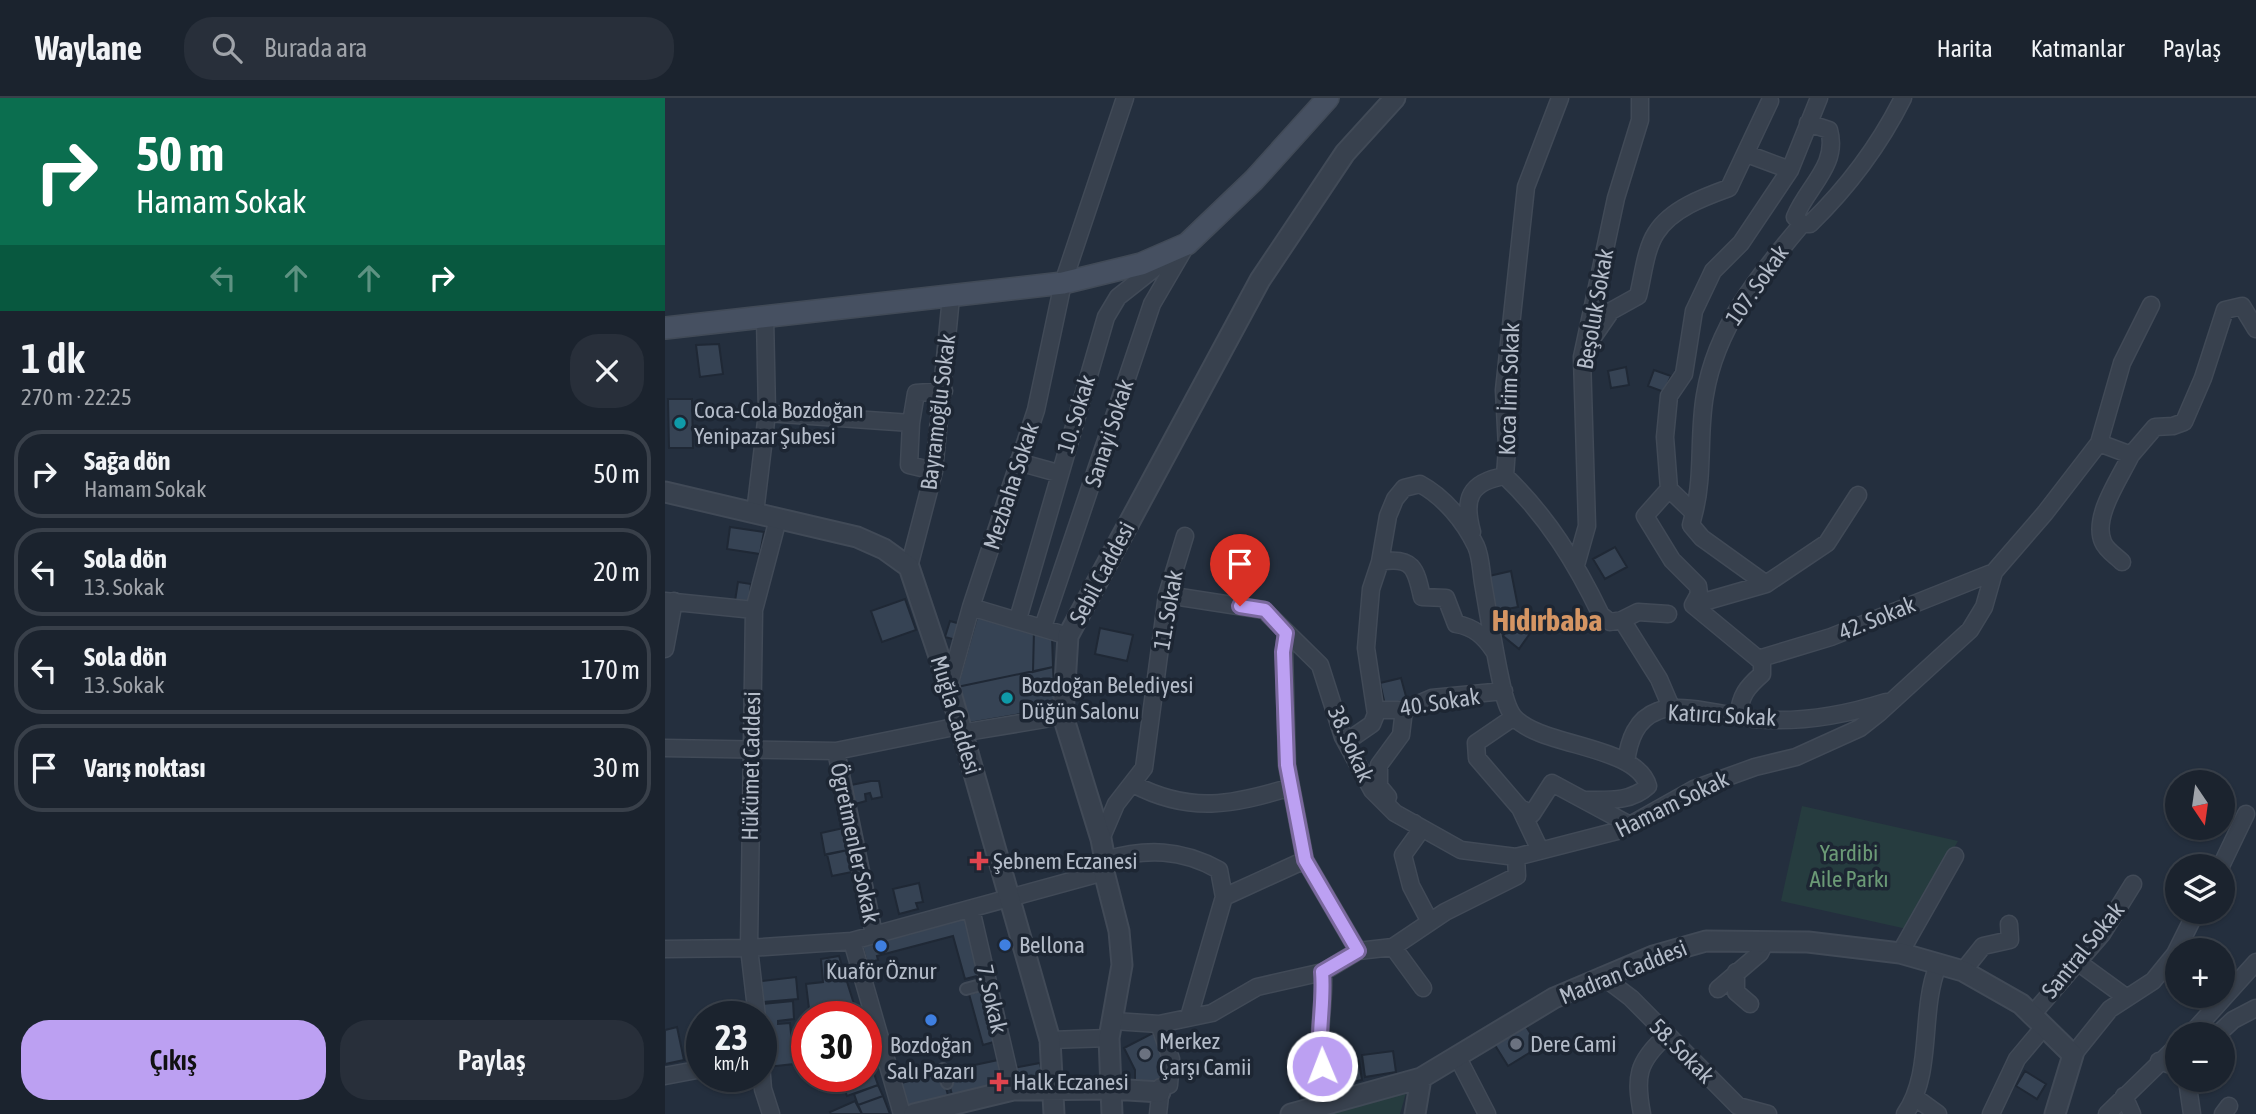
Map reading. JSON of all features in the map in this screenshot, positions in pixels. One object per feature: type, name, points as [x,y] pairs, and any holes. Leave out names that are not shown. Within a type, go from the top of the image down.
[{"type":"main road","points":[[665,328],[1063,283],[1141,264],[1187,244],[1254,180],[1328,98]]},
{"type":"street","name":"Mezbaha Sokak","points":[[949,686],[971,607],[1036,410],[1063,283],[1125,98]]},
{"type":"street","name":"Sebil Caddesi","points":[[1112,1114],[1112,1029],[1122,965],[1119,931],[1101,839],[1063,716],[1068,636],[1260,279],[1345,153],[1395,98]]},
{"type":"street","name":"Koca İrim Sokak","points":[[1560,98],[1527,187],[1504,390],[1507,448],[1505,476],[1536,509],[1576,565],[1601,615],[1610,622],[1622,620],[1663,686],[1671,707]]},
{"type":"street","name":"Beşoluk Sokak","points":[[1576,565],[1587,526],[1582,357],[1616,198],[1640,120],[1640,98]]},
{"type":"street","points":[[1766,584],[1702,538],[1691,525],[1694,513],[1669,489],[1665,437],[1669,396],[1684,374],[1694,311],[1713,271],[1741,243],[1790,170],[1819,98]]},
{"type":"street","name":"107. Sokak","points":[[1694,513],[1704,397],[1725,330],[1756,279],[1802,223],[1810,224],[1849,182],[1884,134],[1903,98]]},
{"type":"street","points":[[1582,357],[1611,311],[1638,296],[1655,234],[1667,220],[1729,188],[1770,101]]},
{"type":"street","points":[[1802,223],[1795,217],[1830,158],[1832,143],[1829,130],[1808,123]]},
{"type":"street","points":[[1747,154],[1790,170]]},
{"type":"street","name":"10. Sokak","points":[[1018,619],[1105,317],[1118,297],[1187,244]]},
{"type":"street","name":"Sanayi Sokak","points":[[1043,626],[1152,304],[1187,244]]},
{"type":"street","name":"Bayramoğlu Sokak","points":[[909,567],[934,471],[944,391],[951,297]]},
{"type":"street","points":[[2131,455],[2099,443],[2122,363],[2151,304]]},
{"type":"street","points":[[2122,562],[2104,545],[2100,530],[2111,495],[2131,455],[2155,427],[2184,422],[2203,378],[2225,310],[2242,306],[2256,329]]},
{"type":"street","points":[[755,513],[767,413],[765,317]]},
{"type":"street","points":[[934,471],[909,465],[911,423],[916,393],[944,391]]},
{"type":"street","points":[[767,413],[911,423]]},
{"type":"street","name":"Hamam Sokak","points":[[1516,857],[1610,835],[1694,789],[1744,770],[1796,757],[1860,727],[1970,630],[1985,607],[1994,572],[2045,513],[2099,443]]},
{"type":"street","points":[[1018,462],[1058,473]]},
{"type":"street","points":[[1505,476],[1486,479],[1474,489],[1468,501],[1467,512],[1477,548],[1495,653],[1504,691],[1514,717],[1553,738],[1602,751],[1626,762],[1646,779],[1648,786],[1639,795],[1620,799],[1586,800]]},
{"type":"street","points":[[1346,742],[1371,724],[1376,710],[1366,648],[1371,589],[1395,499],[1404,488],[1420,484],[1436,492],[1477,548]]},
{"type":"street","points":[[1669,489],[1645,516],[1672,560],[1698,586],[1699,594],[1693,605]]},
{"type":"street","points":[[665,492],[857,537],[884,549],[909,567]]},
{"type":"street","points":[[1693,605],[1766,584],[1827,543],[1858,495]]},
{"type":"street","name":"Hükümet Caddesi","points":[[755,1001],[749,948],[754,610],[778,519]]},
{"type":"street","name":"11. Sokak","points":[[1101,839],[1116,804],[1144,768],[1167,595],[1185,536]]},
{"type":"street","points":[[1380,562],[1396,559],[1411,565],[1417,575],[1422,597],[1446,598],[1455,624],[1473,629],[1485,638],[1495,653]]},
{"type":"street","name":"Muğla Caddesi","points":[[909,567],[949,686],[1050,1040],[1054,1114]]},
{"type":"street","name":"42. Sokak","points":[[1758,659],[1831,637],[1994,572]]},
{"type":"street","name":"38. Sokak","points":[[1167,595],[1265,610],[1320,665],[1346,742],[1372,790],[1395,813],[1421,830],[1461,850],[1516,857]]},
{"type":"street","points":[[665,649],[669,601],[754,610]]},
{"type":"street","points":[[1693,605],[1762,662],[1762,674],[1745,687],[1738,716]]},
{"type":"street","points":[[971,607],[1043,626],[1068,636]]},
{"type":"street","points":[[1622,620],[1638,611],[1668,614]]},
{"type":"street","points":[[1286,633],[1284,693],[1287,765],[1305,860],[1358,951]]},
{"type":"street","name":"40. Sokak","points":[[1376,710],[1403,710],[1432,698],[1504,691]]},
{"type":"street","name":"Katırcı Sokak","points":[[1626,762],[1629,744],[1638,724],[1656,711],[1671,707],[1767,719],[1855,712],[1891,701]]},
{"type":"street","points":[[1403,710],[1401,735],[1379,765],[1379,786],[1421,830],[1403,855],[1411,886],[1430,922]]},
{"type":"street","points":[[665,748],[836,751],[960,729],[1063,716]]},
{"type":"street","points":[[1514,717],[1476,743],[1477,758],[1520,807],[1540,850]]},
{"type":"street","name":"Ögretmenler Sokak","points":[[836,751],[874,934]]},
{"type":"street","points":[[1520,807],[1532,814],[1552,783],[1586,800],[1603,813],[1630,825]]},
{"type":"street","points":[[1133,784],[1161,799],[1208,806],[1250,800],[1291,787]]},
{"type":"street","points":[[2227,854],[2246,814]]},
{"type":"street","points":[[665,948],[749,948],[852,941],[1011,898],[1105,866],[1163,850],[1200,859],[1219,870],[1224,897],[1189,1017]]},
{"type":"street","points":[[1900,953],[1955,856]]},
{"type":"street","points":[[1050,1040],[1159,1024],[1212,1013],[1257,987],[1322,972],[1358,951],[1393,947],[1430,922],[1517,876],[1516,857]]},
{"type":"street","points":[[1224,897],[1305,860]]},
{"type":"street","name":"Santral Sokak","points":[[1990,1114],[2037,1022],[2120,908],[2133,884]]},
{"type":"street","name":"7. Sokak","points":[[971,909],[1013,1090]]},
{"type":"street","points":[[1963,971],[1983,946],[2010,940],[2009,924]]},
{"type":"street","points":[[2055,1114],[2073,1055],[2110,1009],[2153,981],[2168,963],[2189,924]]},
{"type":"street","points":[[852,941],[902,1114]]},
{"type":"street","points":[[1718,989],[1760,953],[1766,941]]},
{"type":"street","name":"Madran Caddesi","points":[[1291,1114],[1421,1078],[1458,1058],[1524,1014],[1602,976],[1693,943],[1766,941],[1900,953],[1963,971],[2021,1004],[2073,1055]]},
{"type":"street","points":[[1393,947],[1423,988]]},
{"type":"street","points":[[2202,1022],[2256,962]]},
{"type":"street","points":[[2079,963],[2127,998]]},
{"type":"street","points":[[1905,1114],[1916,1098],[1923,1059],[1926,1004],[1938,965]]},
{"type":"street","points":[[1322,972],[1325,998],[1320,1040],[1322,1066]]},
{"type":"street","points":[[1736,972],[1736,992],[1749,1004]]},
{"type":"street","name":"58. Sokak","points":[[1602,976],[1631,998],[1735,1110],[1767,1114]]},
{"type":"street","points":[[966,989],[988,983]]},
{"type":"street","points":[[2231,1022],[2256,1008]]},
{"type":"street","points":[[1159,1024],[1171,1059],[1169,1085],[1161,1087],[1159,1114]]},
{"type":"street","points":[[1642,1114],[1638,1085],[1640,1068],[1649,1051],[1666,1036]]},
{"type":"street","points":[[2107,1114],[2165,1056]]},
{"type":"street","points":[[1458,1058],[1487,1114]]},
{"type":"street","points":[[2159,1061],[2165,1063]]},
{"type":"street","points":[[943,1069],[947,1083]]},
{"type":"street","points":[[665,1076],[686,1072]]},
{"type":"street","points":[[1415,1114],[1421,1078]]},
{"type":"street","points":[[914,1114],[937,1111],[1013,1090],[1112,1089],[1160,1093]]},
{"type":"street","points":[[764,1092],[771,1114]]},
{"type":"street","points":[[2189,1092],[2192,1114]]},
{"type":"street","points":[[2125,1096],[2131,1114]]},
{"type":"street","points":[[1916,1098],[1938,1114]]},
{"type":"green space","name":"Yardibi Aile Parkı","points":[[1802,806],[1958,841],[1907,929],[1781,901]]},
{"type":"green space","points":[[1408,1086],[1400,1114],[1320,1114]]},
{"type":"building","points":[[719,344],[723,374],[700,377],[696,345]]},
{"type":"building","points":[[1626,367],[1629,385],[1611,388],[1608,371]]},
{"type":"building","points":[[1654,370],[1671,376],[1664,392],[1648,386]]},
{"type":"building","name":"Coca-Cola Bozdoğan Yenipazar Şubesi","points":[[668,399],[692,399],[693,448],[669,448]]},
{"type":"building","points":[[730,527],[764,532],[760,554],[727,549]]},
{"type":"building","points":[[1615,547],[1627,567],[1605,579],[1593,559]]},
{"type":"building","points":[[1511,571],[1518,607],[1496,611],[1489,576]]},
{"type":"building","points":[[738,582],[751,584],[749,602],[735,601]]},
{"type":"building","points":[[905,599],[916,630],[882,642],[871,611]]},
{"type":"building","points":[[978,614],[1052,635],[1053,667],[957,687]]},
{"type":"building","points":[[1515,620],[1531,632],[1519,649],[1503,636]]},
{"type":"building","points":[[950,621],[964,625],[960,641],[945,637]]},
{"type":"building","points":[[1100,628],[1133,635],[1127,661],[1095,654]]},
{"type":"building","points":[[1034,630],[1052,635],[1053,667],[1033,672]]},
{"type":"building","name":"Bozdoğan Belediyesi Düğün Salonu","points":[[1053,667],[1055,708],[969,723],[957,687]]},
{"type":"building","points":[[1401,678],[1407,700],[1385,705],[1380,683]]},
{"type":"building","points":[[879,781],[882,797],[872,799],[870,793],[865,794],[866,801],[855,804],[851,785]]},
{"type":"building","points":[[848,827],[853,849],[825,855],[821,833]]},
{"type":"building","points":[[853,849],[857,871],[832,876],[827,854]]},
{"type":"building","points":[[919,883],[923,902],[916,903],[918,909],[899,914],[893,889]]},
{"type":"building","points":[[966,917],[981,975],[965,979],[953,936],[877,956],[878,960],[867,963],[862,945]]},
{"type":"building","points":[[839,956],[853,1001],[808,1001],[806,984],[823,982],[821,959]]},
{"type":"building","points":[[796,977],[798,999],[763,1001],[761,981]]},
{"type":"building","points":[[987,989],[1001,1040],[983,1045],[969,994]]},
{"type":"building","points":[[791,1001],[791,1019],[778,1021],[778,1024],[790,1023],[791,1064],[777,1066],[777,1003]]},
{"type":"building","name":"Dere Cami","points":[[1524,1023],[1539,1047],[1508,1066],[1493,1042]]},
{"type":"building","points":[[677,1027],[684,1060],[665,1064],[665,1030]]},
{"type":"building","name":"Merkez Çarşı Camii","points":[[1153,1033],[1167,1060],[1166,1085],[1135,1084],[1135,1070],[1124,1048]]},
{"type":"building","points":[[1393,1051],[1396,1072],[1365,1077],[1362,1055]]},
{"type":"building","points":[[1003,1059],[1009,1087],[953,1099],[946,1071]]},
{"type":"building","points":[[1359,1061],[1362,1080],[1338,1085],[1335,1066]]},
{"type":"building","points":[[1040,1063],[1044,1082],[1017,1086],[1013,1068]]},
{"type":"building","points":[[1320,1067],[1325,1093],[1300,1098],[1295,1072]]},
{"type":"building","points":[[2025,1071],[2046,1084],[2037,1099],[2016,1086]]},
{"type":"building","points":[[942,1073],[949,1099],[905,1111],[897,1084]]},
{"type":"building","points":[[881,1092],[883,1096],[858,1105],[854,1094]]},
{"type":"building","points":[[883,1096],[890,1114],[862,1114],[858,1105]]},
{"type":"building","points":[[855,1101],[862,1114],[830,1112]]},
{"type":"place","name":"Coca-Cola Bozdoğan Yenipazar Şubesi","points":[[680,423]]},
{"type":"place","name":"Bozdoğan Belediyesi Düğün Salonu","points":[[1007,698]]},
{"type":"place","name":"Şebnem Eczanesi","points":[[979,861]]},
{"type":"place","name":"Bellona","points":[[1005,945]]},
{"type":"place","name":"Kuaför Öznur","points":[[881,946]]},
{"type":"place","name":"Bozdoğan Salı Pazarı","points":[[931,1020]]},
{"type":"place","name":"Dere Cami","points":[[1516,1044]]},
{"type":"place","name":"Merkez Çarşı Camii","points":[[1145,1054]]},
{"type":"place","name":"Halk Eczanesi","points":[[999,1082]]},
{"type":"district","name":"Hıdırbaba","points":[[1547,621]]},
{"type":"route","points":[[1240,606],[1265,610],[1286,633],[1283,652],[1287,765],[1305,860],[1358,951],[1322,972],[1325,998],[1320,1040],[1322,1066]]}]
